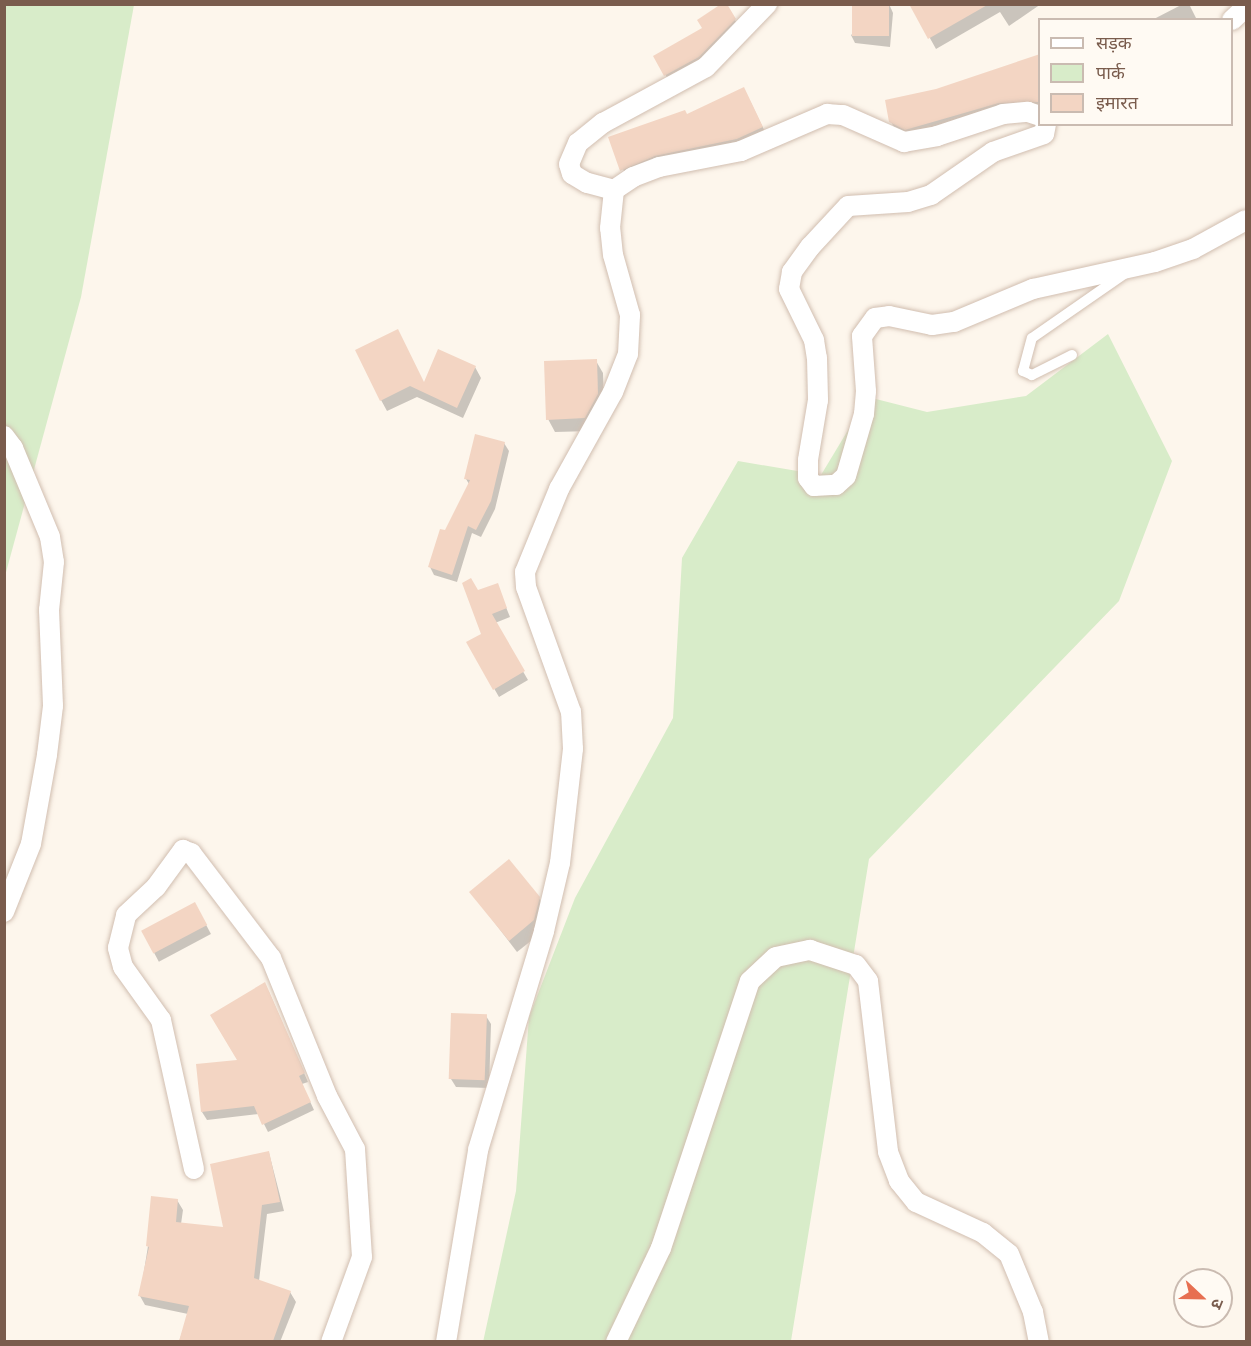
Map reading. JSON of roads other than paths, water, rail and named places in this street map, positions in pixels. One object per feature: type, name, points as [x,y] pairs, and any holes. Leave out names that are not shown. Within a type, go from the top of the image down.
[{"type":"street","points":[[767,4],[706,67],[603,123],[578,143],[569,164],[572,174],[587,183],[614,190],[633,177],[659,167],[741,151],[827,114],[843,115],[904,142],[936,136],[1003,114],[1028,112],[1038,115]]},
{"type":"street","points":[[1233,19],[1246,7]]},
{"type":"street","points":[[1046,126],[1044,134],[993,152],[945,188],[920,200],[848,206],[810,247],[792,272],[789,289],[814,340],[817,358],[818,399],[808,460],[809,482],[828,488],[846,476],[865,402],[862,336],[875,318],[889,316],[932,325],[954,322],[1033,289],[1130,270],[1193,249],[1246,220]]},
{"type":"street","points":[[446,1341],[478,1150],[544,931],[560,863],[573,749],[571,712],[526,587],[525,572],[559,489],[614,392],[628,354],[630,315],[613,255],[610,228],[614,190]]},
{"type":"street","points":[[4,436],[13,448],[50,537],[54,562],[49,610],[53,706],[47,754],[31,844],[4,912]]},
{"type":"street","points":[[194,1169],[163,1026],[123,967],[118,948],[126,915],[156,887],[183,850],[191,853],[271,958],[327,1096],[355,1149],[362,1257],[331,1341]]},
{"type":"street","points":[[616,1341],[661,1248],[750,981],[776,957],[793,950],[810,950],[856,964],[868,981],[884,1131],[899,1181],[916,1202],[983,1233],[1009,1254],[1033,1312],[1039,1341]]},
{"type":"lane","points":[[1072,355],[1032,375],[1023,371],[1032,338],[1130,270]]}]
